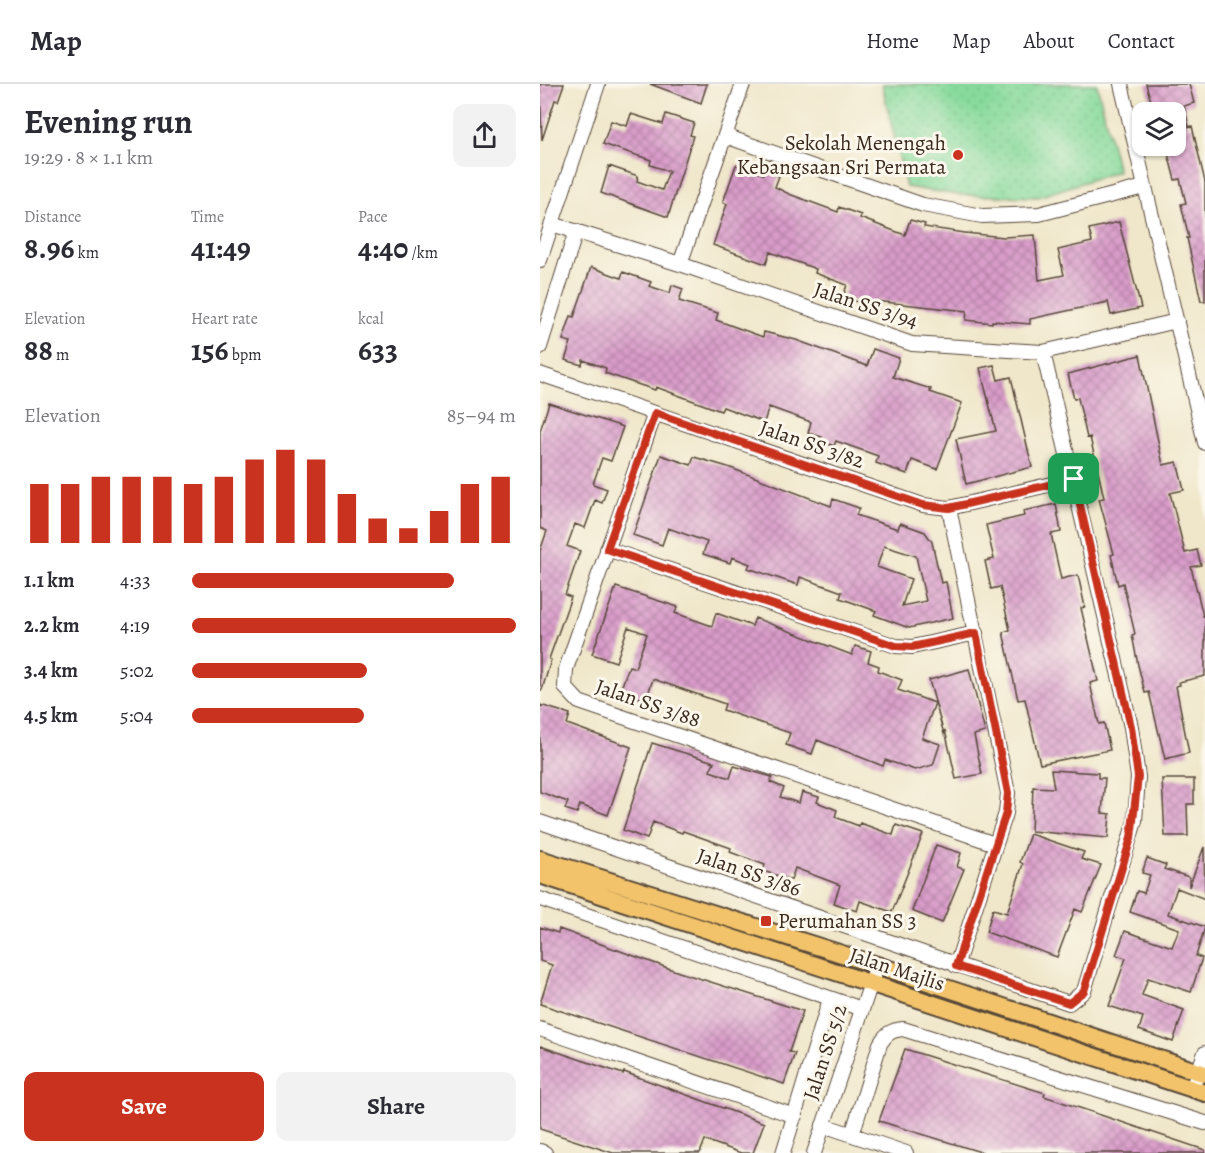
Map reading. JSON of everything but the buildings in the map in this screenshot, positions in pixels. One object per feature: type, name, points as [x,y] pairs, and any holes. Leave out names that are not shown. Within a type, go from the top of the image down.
[{"type":"main road","name":"Jalan Majlis","points":[[540,859],[876,965],[1202,1073]]},
{"type":"main road","name":"Jalan Majlis","points":[[540,875],[1199,1091]]},
{"type":"street","points":[[540,260],[598,84]]},
{"type":"street","points":[[680,264],[743,84]]},
{"type":"street","points":[[1121,84],[1205,443]]},
{"type":"street","points":[[725,136],[923,205],[982,216],[1039,214],[1144,187]]},
{"type":"street","name":"Jalan SS 3/94","points":[[552,224],[680,264],[912,344],[1043,352],[1176,321]]},
{"type":"street","points":[[540,347],[576,231]]},
{"type":"street","points":[[1043,352],[1074,479]]},
{"type":"street","name":"Jalan SS 3/82","points":[[540,374],[923,505],[949,508],[1074,479]]},
{"type":"street","name":"Jalan SS 3/88","points":[[655,413],[566,669],[565,687],[579,702],[996,844]]},
{"type":"street","name":"Jalan SS 3/86","points":[[540,822],[1069,1003],[1084,991],[1131,838],[1138,777],[1131,727],[1074,479]]},
{"type":"street","points":[[949,508],[1006,774],[1006,813],[956,966]]},
{"type":"street","points":[[607,549],[896,646],[912,647],[976,633]]},
{"type":"street","points":[[540,899],[862,1009]]},
{"type":"street","name":"Jalan SS 5/2","points":[[814,1153],[876,965]]},
{"type":"street","points":[[783,1153],[830,999]]},
{"type":"street","points":[[540,1029],[795,1116]]},
{"type":"street","points":[[852,1135],[880,1044],[894,1029],[903,1029],[1205,1123]]},
{"type":"street","points":[[1199,1091],[1205,1053]]},
{"type":"street","points":[[823,1125],[906,1153]]},
{"type":"street","points":[[540,1151],[545,1153]]},
{"type":"green space","name":"Sekolah Menengah Kebangsaan Sri Permata","points":[[882,84],[1097,84],[1118,171],[1038,197],[960,195],[906,187]]},
{"type":"place","name":"Sekolah Menengah Kebangsaan Sri Permata","points":[[958,155]]},
{"type":"place","name":"Perumahan SS 3","points":[[766,921]]},
{"type":"route","points":[[655,413],[923,505],[949,508],[1074,479],[1131,727],[1138,777],[1135,821],[1131,838],[1084,991],[1069,1003],[956,966],[1006,813],[1008,793],[976,633],[912,647],[896,646],[607,549],[655,413]]}]
